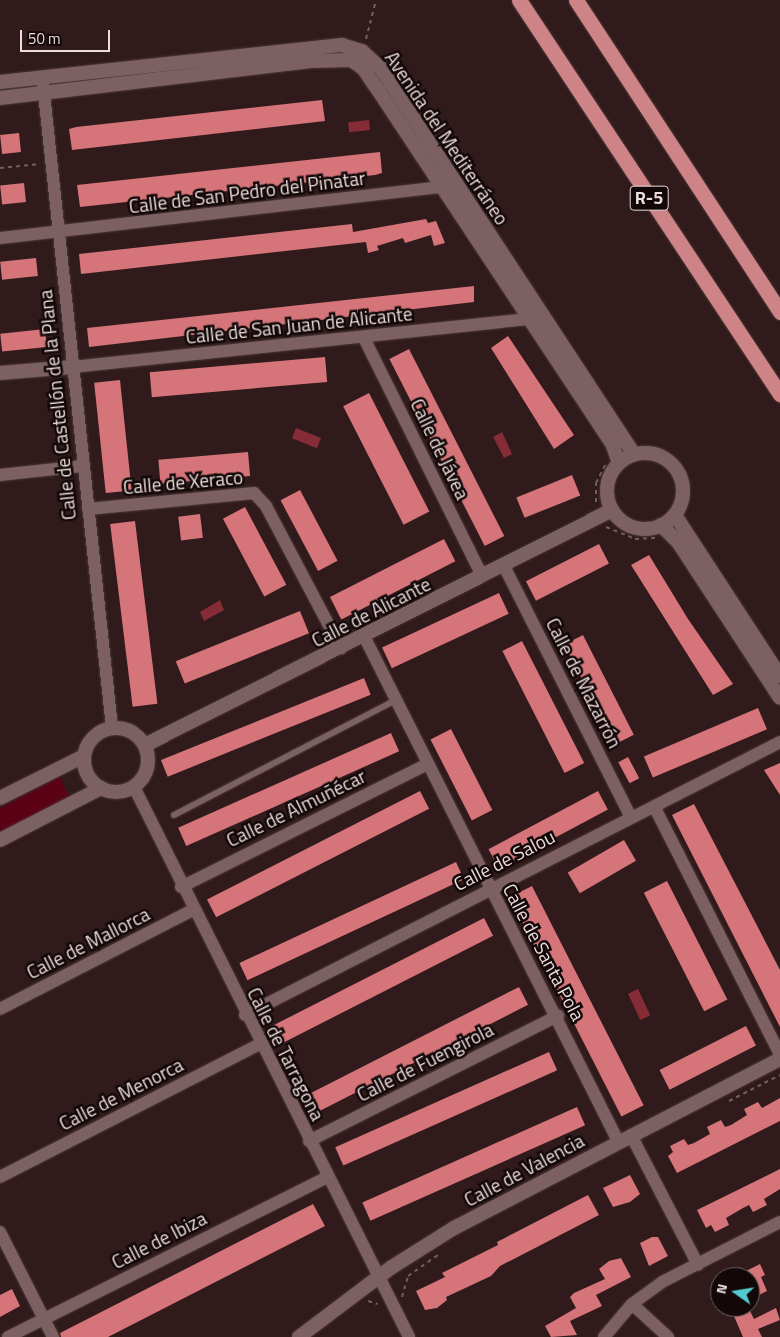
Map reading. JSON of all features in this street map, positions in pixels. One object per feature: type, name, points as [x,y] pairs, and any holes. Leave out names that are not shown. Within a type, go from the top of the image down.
[{"type":"highway","name":"R-5","points":[[519,0],[780,395]]},
{"type":"highway","name":"R-5","points":[[576,0],[780,312]]},
{"type":"street","name":"Avenida del Mediterráneo","points":[[0,82],[342,45],[362,51],[380,68],[634,454]]},
{"type":"street","name":"Avenida del Mediterráneo","points":[[0,98],[302,62],[351,60],[363,68],[373,82],[440,187],[612,443],[614,460]]},
{"type":"street","name":"Calle de Castellón de la Plana","points":[[42,78],[57,232],[112,728]]},
{"type":"street","name":"Calle de San Pedro del Pinatar","points":[[0,238],[440,187]]},
{"type":"street","name":"Calle de San Juan de Alicante","points":[[72,367],[364,338],[530,319]]},
{"type":"street","name":"Calle de Jávea","points":[[364,338],[482,576]]},
{"type":"street","points":[[0,373],[72,367]]},
{"type":"street","points":[[634,454],[658,455],[677,469],[683,492],[675,515],[662,525],[648,529],[634,527],[606,513],[607,485],[614,460],[634,454]]},
{"type":"street","points":[[0,475],[83,466]]},
{"type":"street","name":"Calle de Xeraco","points":[[88,509],[254,494],[266,506],[342,648]]},
{"type":"street","name":"Calle de Alicante","points":[[144,745],[342,648],[606,513]]},
{"type":"street","points":[[675,515],[780,676]]},
{"type":"street","points":[[662,525],[678,542],[780,698]]},
{"type":"street","name":"Calle de Mazarrón","points":[[504,566],[631,817]]},
{"type":"street","name":"Calle de Santa Pola","points":[[364,636],[490,888],[625,1138],[698,1265]]},
{"type":"street","points":[[0,798],[84,756],[96,734],[112,728],[131,731],[144,745],[148,763],[146,772],[134,787],[117,792],[101,788],[88,775],[84,756]]},
{"type":"street","name":"Calle de Salou","points":[[245,1015],[490,888],[631,817],[655,808],[780,742]]},
{"type":"street","name":"Calle de Almuñécar","points":[[181,887],[428,764]]},
{"type":"street","name":"Calle de Tarragona","points":[[134,787],[181,887],[409,1337]]},
{"type":"street","points":[[0,840],[101,788]]},
{"type":"street","points":[[655,808],[780,1054]]},
{"type":"street","name":"Calle de Mallorca","points":[[0,1009],[193,910]]},
{"type":"street","name":"Calle de Fuengirola","points":[[309,1141],[558,1016]]},
{"type":"street","name":"Calle de Menorca","points":[[0,1177],[260,1044]]},
{"type":"street","name":"Calle de Valencia","points":[[299,1337],[378,1277],[454,1228],[780,1059]]},
{"type":"street","name":"Calle de Ibiza","points":[[8,1337],[327,1177]]},
{"type":"street","points":[[604,1337],[632,1304],[662,1282],[780,1222]]},
{"type":"street","points":[[0,1232],[54,1337]]},
{"type":"street","points":[[632,1304],[668,1337]]},
{"type":"lane","points":[[174,815],[396,700]]},
{"type":"path","points":[[362,51],[376,0]]},
{"type":"path","points":[[0,168],[50,162]]},
{"type":"path","points":[[614,460],[596,483],[598,499],[593,504],[606,513],[607,529],[612,528],[627,537],[663,540]]},
{"type":"shaded area","points":[[369,120],[370,130],[349,132],[348,122]]},
{"type":"shaded area","points":[[296,428],[321,438],[317,448],[292,438]]},
{"type":"shaded area","points":[[502,432],[512,454],[504,458],[493,437]]},
{"type":"shaded area","points":[[220,600],[224,610],[204,621],[200,612]]},
{"type":"shaded area","points":[[60,777],[70,799],[0,834],[0,808]]},
{"type":"shaded area","points":[[638,989],[650,1015],[640,1020],[628,994]]},
{"type":"building","points":[[322,100],[325,121],[72,150],[69,129],[76,127]]},
{"type":"building","points":[[19,133],[21,152],[2,154],[0,135]]},
{"type":"building","points":[[380,152],[382,173],[375,175],[80,207],[77,185]]},
{"type":"building","points":[[24,183],[26,202],[2,204],[0,186]]},
{"type":"building","points":[[426,219],[428,223],[436,221],[445,243],[434,246],[431,235],[405,243],[403,238],[377,246],[379,250],[368,253],[366,242],[81,274],[79,254],[352,224],[353,232]]},
{"type":"building","points":[[36,258],[38,276],[2,280],[0,262]]},
{"type":"building","points":[[474,286],[474,302],[89,347],[87,328]]},
{"type":"building","points":[[45,329],[47,347],[2,352],[0,334]]},
{"type":"building","points":[[508,336],[574,435],[554,449],[491,348]]},
{"type":"building","points":[[409,349],[504,536],[485,546],[389,359]]},
{"type":"building","points":[[325,357],[327,382],[152,397],[150,372]]},
{"type":"building","points":[[120,380],[132,490],[106,493],[94,383]]},
{"type":"building","points":[[369,393],[429,512],[404,525],[343,406]]},
{"type":"building","points":[[248,452],[250,476],[160,484],[158,460]]},
{"type":"building","points":[[572,475],[580,495],[525,518],[516,497]]},
{"type":"building","points":[[300,490],[338,561],[318,571],[281,500]]},
{"type":"building","points":[[245,507],[286,585],[264,596],[223,519]]},
{"type":"building","points":[[200,514],[203,538],[181,541],[178,517]]},
{"type":"building","points":[[135,521],[157,704],[133,707],[110,524]]},
{"type":"building","points":[[444,539],[455,561],[341,619],[330,597]]},
{"type":"building","points":[[599,544],[609,564],[536,601],[526,581]]},
{"type":"building","points":[[649,555],[688,619],[733,684],[713,695],[631,565]]},
{"type":"building","points":[[499,593],[509,614],[392,668],[382,648]]},
{"type":"building","points":[[300,611],[309,633],[185,683],[176,661]]},
{"type":"building","points":[[583,635],[634,735],[615,744],[564,645]]},
{"type":"building","points":[[522,641],[584,763],[565,773],[502,651]]},
{"type":"building","points":[[364,678],[371,695],[168,777],[161,760]]},
{"type":"building","points":[[758,708],[767,729],[653,778],[644,756]]},
{"type":"building","points":[[451,729],[492,810],[472,821],[431,739]]},
{"type":"building","points":[[391,733],[399,751],[186,846],[178,828]]},
{"type":"building","points":[[628,757],[639,778],[630,783],[618,762]]},
{"type":"building","points":[[780,763],[780,795],[764,770]]},
{"type":"building","points":[[420,791],[429,809],[216,917],[207,900]]},
{"type":"building","points":[[598,791],[608,810],[498,868],[489,849]]},
{"type":"building","points":[[694,804],[780,970],[780,1027],[672,815]]},
{"type":"building","points":[[624,840],[636,861],[580,893],[568,872]]},
{"type":"building","points":[[456,862],[464,879],[247,980],[239,963]]},
{"type":"building","points":[[667,881],[727,1000],[704,1011],[644,893]]},
{"type":"building","points":[[532,886],[644,1105],[621,1117],[510,897]]},
{"type":"building","points":[[484,918],[493,936],[280,1044],[271,1027]]},
{"type":"building","points":[[519,987],[528,1005],[315,1113],[306,1096]]},
{"type":"building","points":[[746,1026],[756,1046],[670,1090],[660,1070]]},
{"type":"building","points":[[549,1052],[557,1070],[343,1165],[335,1147]]},
{"type":"building","points":[[780,1098],[780,1121],[677,1173],[668,1156],[673,1152],[670,1146],[684,1139],[688,1145],[694,1143],[710,1134],[707,1127],[721,1120],[725,1127],[731,1125],[747,1115],[744,1109],[758,1102],[762,1108]]},
{"type":"building","points":[[577,1107],[585,1125],[370,1221],[362,1203]]},
{"type":"building","points":[[780,1169],[780,1189],[764,1199],[767,1205],[753,1212],[749,1205],[743,1208],[726,1218],[729,1225],[715,1232],[711,1225],[706,1228],[697,1210]]},
{"type":"building","points":[[630,1175],[640,1194],[630,1202],[613,1207],[603,1188]]},
{"type":"building","points":[[588,1195],[599,1215],[500,1266],[491,1276],[446,1297],[447,1300],[437,1308],[425,1310],[416,1291],[445,1277],[442,1273],[498,1245],[497,1242]]},
{"type":"building","points":[[313,1204],[325,1226],[108,1337],[61,1337],[60,1333]]},
{"type":"building","points":[[652,1237],[658,1237],[668,1256],[649,1266],[640,1243]]},
{"type":"building","points":[[621,1258],[631,1277],[596,1295],[602,1306],[570,1321],[577,1335],[551,1337],[545,1326],[576,1308],[570,1297],[574,1293],[605,1279],[599,1269],[609,1261]]},
{"type":"building","points":[[760,1264],[765,1275],[761,1277],[767,1291],[760,1294],[760,1267],[754,1267]]},
{"type":"building","points":[[12,1289],[20,1306],[0,1317],[0,1295]]},
{"type":"building","points":[[776,1308],[780,1320],[758,1329],[762,1337],[743,1337],[734,1317],[753,1317],[754,1319]]}]
